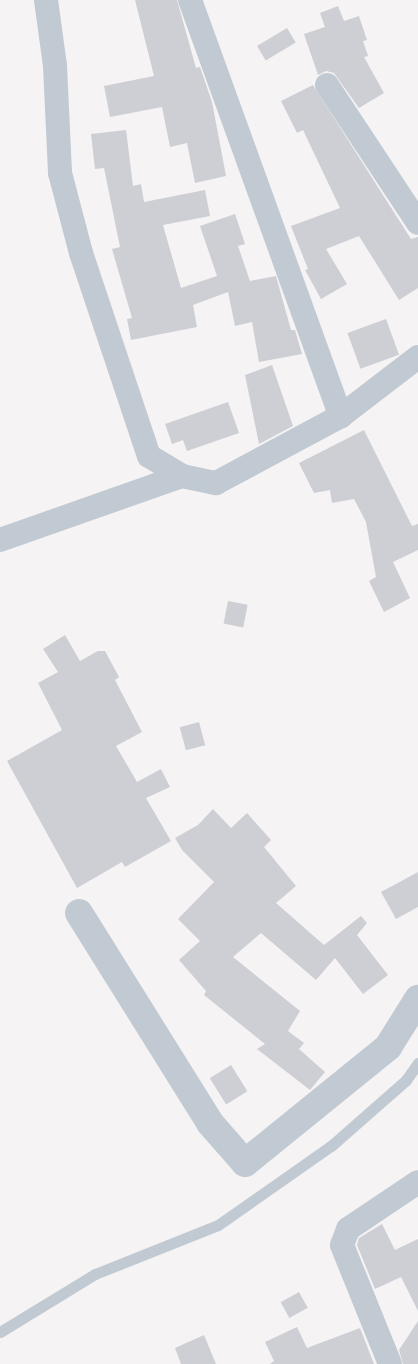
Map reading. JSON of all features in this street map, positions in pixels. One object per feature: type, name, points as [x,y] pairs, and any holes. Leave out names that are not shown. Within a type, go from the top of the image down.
[{"type":"street","points":[[46,0],[55,66],[60,173],[81,253],[149,456],[182,476],[216,483],[341,416],[418,357]]},
{"type":"street","points":[[190,0],[341,416]]},
{"type":"street","points":[[327,85],[418,223]]},
{"type":"street","points":[[0,540],[182,476]]},
{"type":"street","points":[[79,913],[210,1123],[245,1163],[388,1048],[418,998]]},
{"type":"street","points":[[390,1364],[342,1245],[348,1229],[418,1182]]},
{"type":"lane","points":[[0,1332],[95,1274],[218,1225],[331,1146],[406,1080],[418,1063]]},
{"type":"building","points":[[135,0],[177,0],[196,68],[200,67],[212,102],[226,176],[195,183],[187,143],[170,147],[162,107],[110,117],[104,86],[154,76]]},
{"type":"building","points":[[338,6],[344,21],[359,16],[367,40],[363,41],[368,56],[364,57],[384,93],[359,108],[334,73],[326,71],[318,75],[304,34],[325,27],[320,13]]},
{"type":"building","points":[[287,28],[296,43],[266,61],[257,46]]},
{"type":"building","points":[[313,85],[411,239],[418,237],[418,288],[399,300],[359,236],[326,249],[347,284],[321,299],[305,270],[308,269],[291,226],[340,208],[303,130],[297,133],[281,101]]},
{"type":"building","points":[[126,130],[133,186],[141,184],[144,202],[205,190],[210,216],[163,225],[181,288],[217,276],[200,226],[235,214],[245,244],[238,246],[250,281],[276,276],[291,330],[295,330],[302,354],[259,362],[252,322],[235,326],[228,292],[193,305],[197,327],[131,340],[127,319],[132,318],[112,249],[120,247],[104,168],[95,169],[91,134]]},
{"type":"building","points":[[386,319],[399,355],[360,369],[347,333]]},
{"type":"building","points":[[272,365],[293,426],[259,444],[245,375]]},
{"type":"building","points":[[228,402],[239,433],[187,451],[183,440],[172,444],[165,424]]},
{"type":"building","points":[[364,430],[412,526],[418,524],[418,550],[393,562],[410,598],[384,612],[369,581],[376,577],[366,522],[354,499],[332,503],[330,490],[314,493],[299,463]]},
{"type":"building","points":[[228,601],[248,605],[243,627],[224,624]]},
{"type":"building","points":[[65,635],[80,661],[98,651],[105,651],[119,677],[115,680],[142,732],[116,746],[137,782],[161,769],[170,787],[146,798],[171,841],[125,867],[122,862],[77,888],[7,761],[62,730],[38,683],[58,672],[43,649]]},
{"type":"building","points":[[199,722],[205,745],[186,750],[180,727]]},
{"type":"building","points":[[213,809],[231,828],[247,813],[271,840],[264,847],[296,886],[276,903],[324,945],[361,916],[367,923],[357,935],[388,975],[363,994],[335,958],[316,980],[261,933],[233,957],[300,1011],[288,1031],[304,1043],[299,1049],[325,1072],[310,1090],[257,1049],[265,1044],[204,995],[206,991],[179,960],[200,941],[178,919],[214,882],[182,850],[175,838],[198,825]]},
{"type":"building","points":[[418,872],[418,907],[396,919],[381,892]]},
{"type":"building","points":[[231,1065],[247,1091],[226,1105],[210,1078]]},
{"type":"building","points":[[382,1224],[395,1250],[418,1239],[418,1311],[401,1277],[375,1289],[357,1245],[359,1238]]},
{"type":"building","points":[[299,1292],[308,1308],[289,1318],[281,1302]]},
{"type":"building","points":[[418,1321],[418,1364],[403,1364],[399,1350]]},
{"type":"building","points":[[297,1327],[307,1348],[360,1328],[374,1364],[270,1364],[274,1361],[265,1342]]},
{"type":"building","points":[[204,1335],[216,1364],[181,1364],[175,1348]]}]
